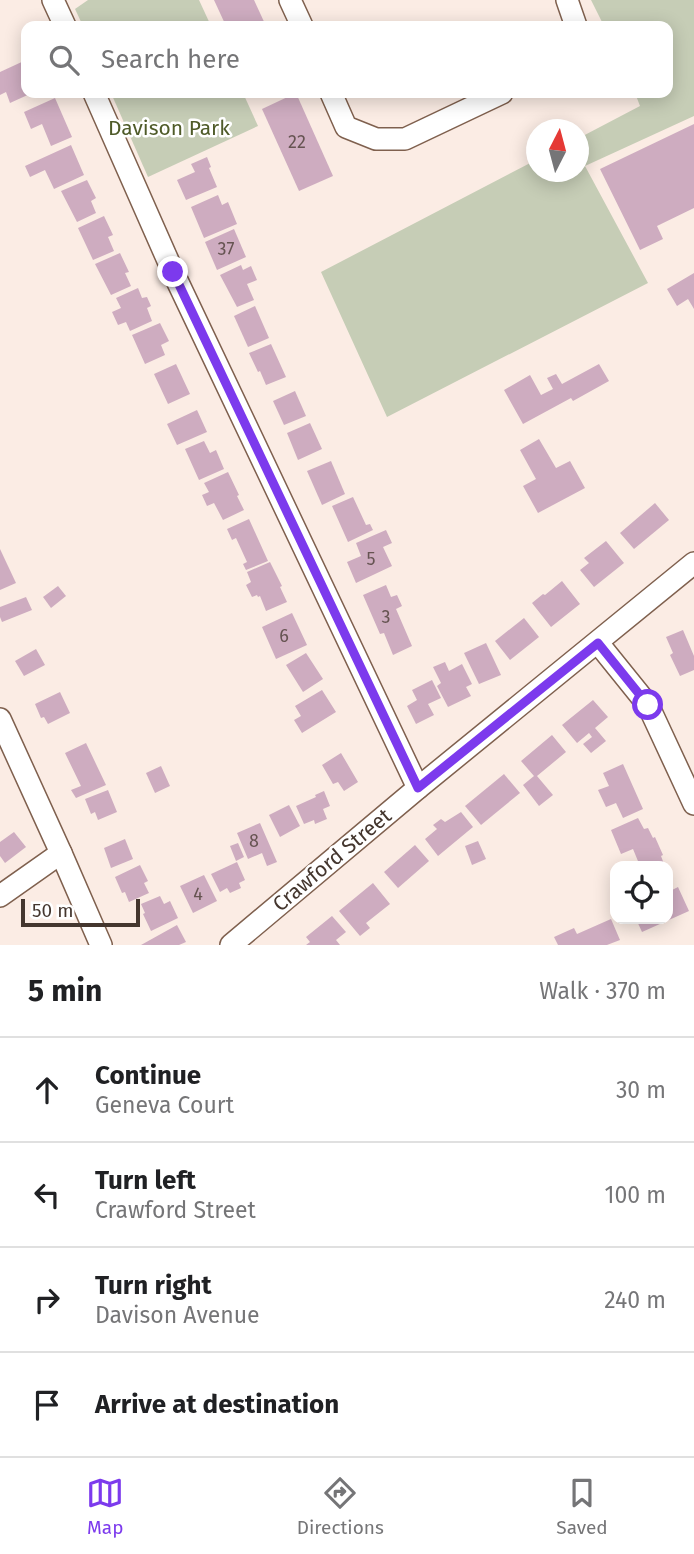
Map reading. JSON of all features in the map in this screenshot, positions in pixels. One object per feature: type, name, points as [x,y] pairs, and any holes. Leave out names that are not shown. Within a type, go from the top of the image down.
[{"type":"street","points":[[53,0],[63,21]]},
{"type":"street","points":[[290,0],[300,21]]},
{"type":"street","points":[[567,0],[574,21]]},
{"type":"street","points":[[96,98],[173,272],[418,788]]},
{"type":"street","points":[[333,98],[346,127],[376,139],[405,139],[491,98]]},
{"type":"street","name":"Crawford Street","points":[[231,945],[694,563]]},
{"type":"street","points":[[598,643],[648,705],[692,794]]},
{"type":"street","points":[[0,719],[101,945]]},
{"type":"street","points":[[0,896],[61,853]]},
{"type":"green space","points":[[88,0],[199,0],[209,21],[81,21],[75,9]]},
{"type":"green space","points":[[591,0],[694,0],[694,116],[589,164],[589,133],[640,106],[637,98],[673,98],[673,21],[602,21]]},
{"type":"green space","name":"Davison Park","points":[[113,98],[245,98],[258,126],[148,177]]},
{"type":"green space","points":[[526,165],[526,182],[589,182],[589,173],[648,283],[387,417],[321,272]]},
{"type":"building","points":[[214,0],[254,0],[264,21],[224,21]]},
{"type":"building","points":[[21,62],[21,98],[10,103],[6,92],[0,95],[0,72]]},
{"type":"building","points":[[55,98],[72,137],[51,146],[42,124],[31,129],[24,112]]},
{"type":"building","points":[[285,98],[298,98],[333,176],[299,191],[262,109]]},
{"type":"building","points":[[694,124],[694,208],[657,226],[663,239],[640,250],[600,169]]},
{"type":"building","points":[[71,145],[84,175],[54,189],[45,170],[30,177],[25,166]]},
{"type":"building","points":[[207,157],[217,187],[186,200],[177,180],[195,172],[191,164]]},
{"type":"building","points":[[87,180],[96,198],[91,201],[96,213],[77,222],[61,191]]},
{"type":"building","points":[[218,195],[222,205],[228,202],[237,224],[204,238],[191,207]]},
{"type":"building","points":[[104,216],[113,235],[108,237],[114,251],[93,260],[78,228]]},
{"type":"building","points":[[234,229],[246,257],[217,270],[205,242]]},
{"type":"building","points":[[120,253],[129,272],[125,273],[131,286],[111,295],[95,264]]},
{"type":"building","points":[[241,265],[243,270],[251,266],[257,280],[247,284],[254,300],[237,307],[220,275]]},
{"type":"building","points":[[694,273],[694,309],[688,299],[677,306],[667,289]]},
{"type":"building","points":[[138,288],[142,298],[147,297],[151,306],[147,308],[152,321],[130,331],[126,322],[118,325],[112,312],[121,308],[116,298]]},
{"type":"building","points":[[255,306],[269,338],[248,347],[234,316]]},
{"type":"building","points":[[160,323],[169,341],[161,345],[165,355],[145,364],[132,335]]},
{"type":"building","points":[[271,344],[286,377],[266,385],[249,353]]},
{"type":"building","points":[[176,364],[190,394],[168,404],[154,374]]},
{"type":"building","points":[[599,364],[609,381],[523,424],[504,390],[530,375],[541,395],[553,389],[547,378],[556,374],[562,384]]},
{"type":"building","points":[[295,391],[306,416],[284,425],[273,401]]},
{"type":"building","points":[[197,410],[207,432],[177,445],[167,424]]},
{"type":"building","points":[[310,423],[322,449],[298,460],[287,433]]},
{"type":"building","points":[[539,439],[556,468],[570,461],[585,488],[538,513],[523,486],[536,479],[520,450]]},
{"type":"building","points":[[204,441],[210,453],[216,450],[224,469],[199,480],[185,449]]},
{"type":"building","points":[[331,461],[345,494],[322,505],[307,471]]},
{"type":"building","points":[[228,472],[244,510],[223,520],[214,503],[207,506],[202,495],[209,492],[204,483]]},
{"type":"building","points":[[353,497],[366,525],[370,524],[373,530],[348,542],[332,506]]},
{"type":"building","points":[[655,503],[669,520],[634,549],[620,533]]},
{"type":"building","points":[[249,519],[268,561],[246,570],[243,564],[247,562],[236,538],[232,540],[227,529]]},
{"type":"building","points":[[386,530],[392,543],[383,547],[392,566],[356,583],[347,562],[361,556],[356,543]]},
{"type":"building","points":[[606,541],[624,563],[594,587],[580,570],[589,563],[584,558]]},
{"type":"building","points":[[0,549],[16,583],[0,590]]},
{"type":"building","points":[[270,562],[287,602],[266,611],[260,596],[252,597],[246,585],[251,582],[247,572]]},
{"type":"building","points":[[562,581],[580,604],[551,627],[532,603]]},
{"type":"building","points":[[386,585],[391,597],[397,595],[402,606],[396,609],[412,646],[393,655],[384,633],[380,634],[363,595]]},
{"type":"building","points":[[58,586],[66,596],[51,608],[43,597]]},
{"type":"building","points":[[26,597],[32,610],[2,622],[0,607]]},
{"type":"building","points":[[292,613],[307,645],[276,659],[262,627]]},
{"type":"building","points":[[524,618],[539,637],[510,660],[495,641]]},
{"type":"building","points":[[683,630],[694,656],[694,670],[680,676],[670,655],[673,653],[666,637]]},
{"type":"building","points":[[486,643],[501,675],[479,684],[464,653]]},
{"type":"building","points":[[36,649],[45,665],[24,676],[15,661]]},
{"type":"building","points":[[306,653],[323,679],[303,692],[286,665]]},
{"type":"building","points":[[445,662],[449,671],[462,664],[472,684],[466,687],[471,696],[448,707],[437,686],[441,683],[433,667]]},
{"type":"building","points":[[432,680],[441,698],[428,704],[434,715],[416,724],[407,706],[417,700],[412,690]]},
{"type":"building","points":[[322,690],[336,712],[302,733],[294,720],[301,716],[295,706]]},
{"type":"building","points":[[60,692],[70,713],[48,724],[44,717],[41,718],[35,704]]},
{"type":"building","points":[[593,700],[608,717],[595,728],[606,741],[591,753],[583,744],[592,737],[589,733],[577,743],[562,725]]},
{"type":"building","points":[[552,735],[566,752],[537,776],[553,795],[539,806],[523,785],[534,776],[521,761]]},
{"type":"building","points":[[86,743],[106,785],[76,798],[71,790],[81,786],[65,753]]},
{"type":"building","points":[[341,753],[358,782],[344,791],[338,782],[333,784],[322,765]]},
{"type":"building","points":[[623,764],[643,809],[623,818],[616,803],[606,807],[598,790],[609,786],[603,773]]},
{"type":"building","points":[[161,766],[170,786],[155,793],[146,773]]},
{"type":"building","points":[[504,774],[520,793],[481,825],[465,806]]},
{"type":"building","points":[[108,790],[117,812],[98,820],[95,812],[91,814],[85,799]]},
{"type":"building","points":[[324,791],[330,806],[323,809],[327,819],[315,824],[314,820],[304,824],[296,806]]},
{"type":"building","points":[[289,805],[300,826],[280,837],[269,815]]},
{"type":"building","points":[[461,812],[473,827],[438,856],[425,839],[437,829],[433,825],[441,819],[445,822]]},
{"type":"building","points":[[638,818],[644,829],[648,828],[653,838],[655,837],[663,861],[638,861],[633,849],[621,854],[611,830]]},
{"type":"building","points":[[260,823],[277,862],[267,866],[262,853],[248,859],[237,833]]},
{"type":"building","points":[[14,832],[26,847],[5,863],[0,856],[0,842]]},
{"type":"building","points":[[125,839],[133,859],[111,868],[104,848]]},
{"type":"building","points":[[478,841],[486,859],[472,865],[465,846]]},
{"type":"building","points":[[238,843],[244,857],[236,861],[230,846]]},
{"type":"building","points":[[415,845],[429,861],[398,888],[384,872]]},
{"type":"building","points":[[237,862],[245,880],[239,883],[241,888],[230,893],[227,888],[220,892],[211,874]]},
{"type":"building","points":[[140,865],[148,881],[144,883],[149,893],[129,902],[115,877]]},
{"type":"building","points":[[204,875],[217,901],[193,913],[180,886]]},
{"type":"building","points":[[373,883],[390,904],[366,923],[370,928],[360,936],[339,911]]},
{"type":"building","points":[[678,887],[689,911],[673,918],[673,890]]},
{"type":"building","points":[[160,896],[164,904],[170,901],[178,918],[151,931],[141,904]]},
{"type":"building","points":[[332,916],[346,932],[336,940],[340,945],[306,945],[310,942],[306,937]]},
{"type":"building","points":[[610,919],[620,940],[607,945],[558,945],[554,937],[574,928],[577,934]]},
{"type":"building","points":[[638,924],[660,924],[642,932]]},
{"type":"building","points":[[177,925],[186,942],[179,945],[141,945]]},
{"type":"route","points":[[173,272],[418,788],[598,643],[648,705]]}]
